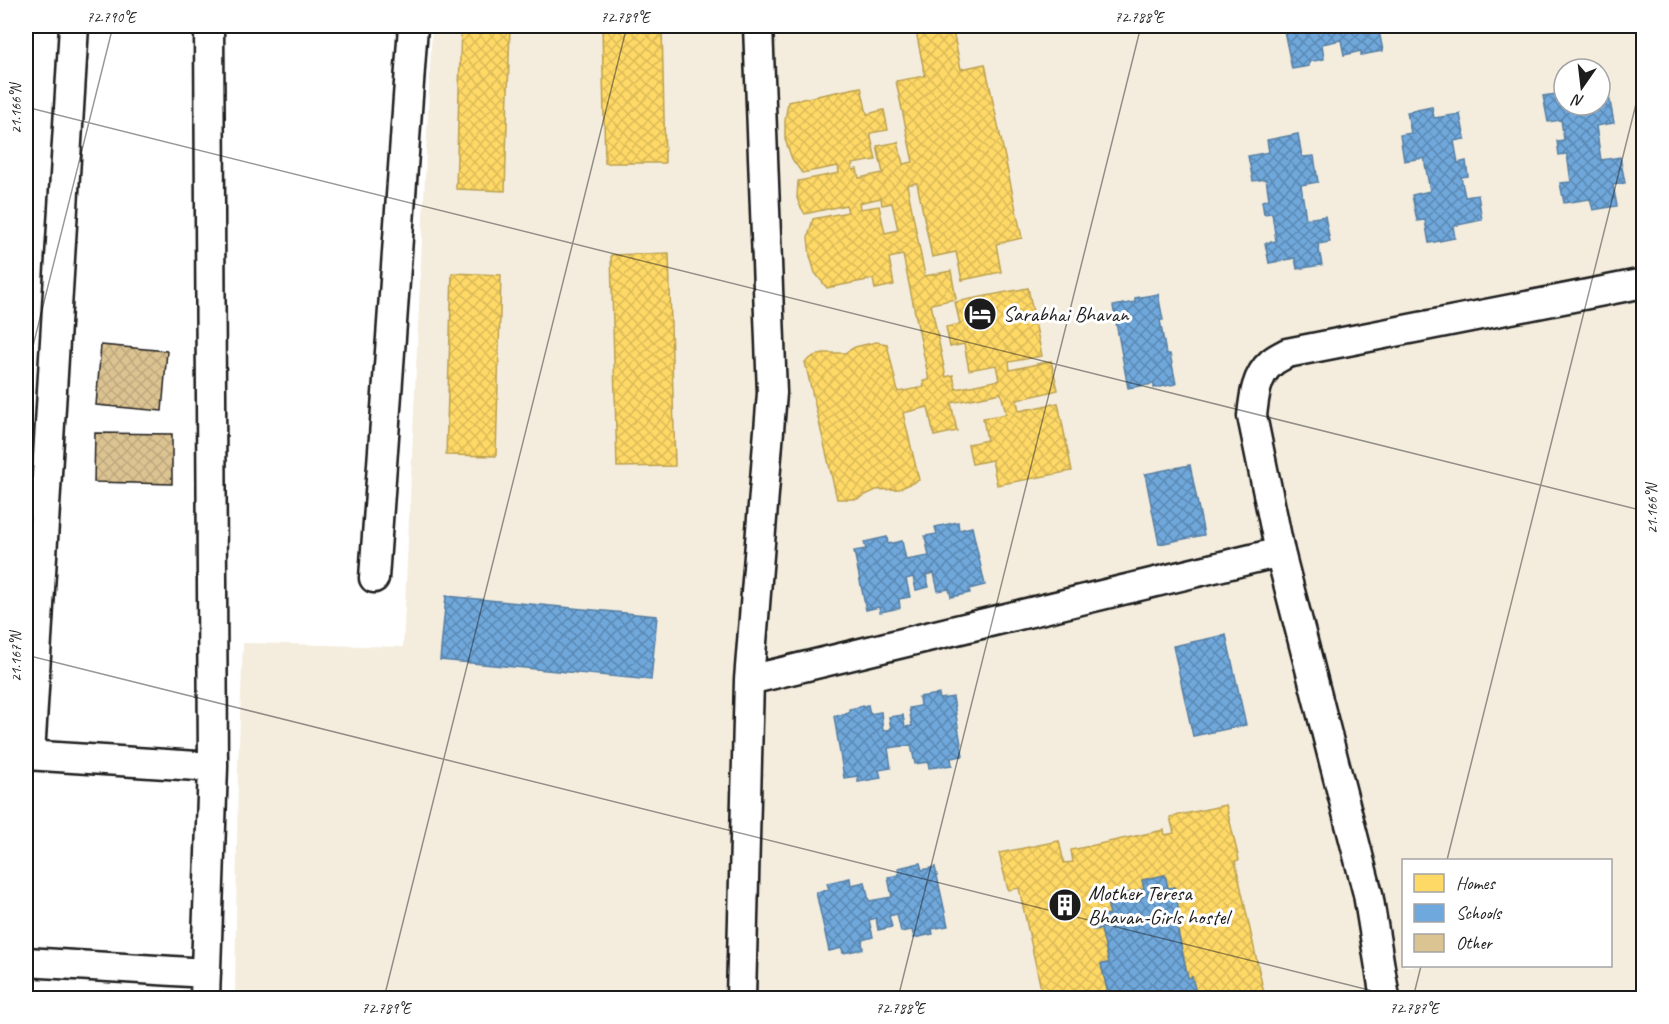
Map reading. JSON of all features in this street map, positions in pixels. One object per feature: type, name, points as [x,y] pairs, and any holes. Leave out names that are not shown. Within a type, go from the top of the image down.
[{"type":"street","points":[[74,26],[28,755],[213,767]]},
{"type":"street","points":[[26,962],[206,986],[213,767],[209,26]]},
{"type":"street","points":[[374,578],[413,26]]},
{"type":"street","points":[[741,999],[749,680],[772,393],[758,26]]},
{"type":"street","points":[[1385,999],[1368,894],[1280,552],[1252,416],[1254,396],[1261,375],[1271,362],[1287,353],[1644,284]]},
{"type":"street","points":[[749,680],[1280,552]]},
{"type":"shaded area","points":[[432,26],[1643,26],[1643,998],[235,998],[238,767],[243,643],[403,647]]},
{"type":"building: Homes","points":[[461,26],[510,26],[505,191],[456,189]]},
{"type":"building: Homes","points":[[602,26],[662,26],[665,163],[605,163]]},
{"type":"building: Homes","points":[[915,26],[952,26],[961,69],[985,64],[1022,238],[996,244],[1001,272],[962,280],[956,252],[932,257],[917,183],[907,185],[925,276],[951,271],[956,299],[931,304],[946,377],[953,375],[956,389],[999,380],[996,365],[969,370],[964,344],[950,347],[946,327],[960,324],[955,302],[1028,288],[1042,356],[1009,362],[1010,370],[1051,361],[1058,390],[1017,400],[1019,411],[1058,403],[1072,471],[997,485],[992,460],[972,464],[968,444],[987,440],[983,418],[1006,414],[1001,393],[951,403],[957,431],[934,436],[928,407],[903,413],[919,480],[899,489],[876,490],[857,499],[837,499],[805,362],[823,353],[845,353],[855,347],[876,342],[887,344],[898,392],[924,387],[923,381],[929,380],[903,255],[889,258],[894,285],[875,289],[873,279],[827,288],[815,273],[808,237],[813,219],[848,212],[846,205],[805,214],[800,206],[797,198],[798,181],[839,173],[838,166],[802,173],[792,159],[785,139],[788,102],[861,87],[867,114],[884,110],[888,130],[870,133],[876,160],[852,164],[853,170],[857,169],[859,178],[883,173],[877,146],[898,142],[903,164],[913,162],[896,81],[925,76]],"holes":[[[881,198],[882,205],[892,203],[898,230],[885,233],[879,206],[860,209],[859,203]]]},
{"type":"building: Homes","points":[[669,253],[675,466],[617,467],[611,255]]},
{"type":"building: Homes","points":[[452,273],[501,275],[496,456],[446,455]]},
{"type":"building: Homes","name":"Mother Teresa Bhavan-Girls hostel","points":[[1226,805],[1239,860],[1235,861],[1265,998],[1163,998],[1162,996],[1195,989],[1192,977],[1188,978],[1174,913],[1179,911],[1174,887],[1168,888],[1165,875],[1142,880],[1144,889],[1106,898],[1110,914],[1090,918],[1092,930],[1101,929],[1109,963],[1101,964],[1109,998],[1043,998],[1019,888],[1008,890],[999,853],[1059,841],[1064,863],[1073,862],[1071,850],[1164,830],[1165,835],[1174,833],[1170,817]]},
{"type":"building: Schools","points":[[1283,26],[1378,26],[1383,51],[1361,55],[1361,51],[1344,55],[1341,40],[1322,44],[1324,59],[1309,62],[1309,66],[1292,69]]},
{"type":"building: Schools","points":[[1552,95],[1552,117],[1612,117],[1612,112],[1614,123],[1596,126],[1601,160],[1620,157],[1625,183],[1613,185],[1617,206],[1593,210],[1590,199],[1564,203],[1560,183],[1571,182],[1567,154],[1559,155],[1557,141],[1564,140],[1561,120],[1548,122],[1543,96]]},
{"type":"building: Schools","points":[[1432,107],[1434,118],[1460,114],[1465,139],[1454,141],[1458,163],[1466,161],[1468,176],[1461,177],[1465,197],[1478,195],[1482,220],[1453,226],[1455,238],[1429,243],[1425,220],[1417,221],[1412,195],[1430,191],[1424,158],[1404,161],[1400,135],[1411,133],[1407,112]]},
{"type":"building: Schools","points":[[1298,134],[1302,157],[1314,156],[1318,182],[1301,185],[1306,219],[1325,216],[1330,242],[1318,244],[1322,265],[1297,269],[1295,258],[1269,263],[1265,243],[1276,241],[1272,213],[1264,214],[1262,201],[1269,199],[1266,179],[1253,181],[1248,156],[1269,152],[1267,140]]},
{"type":"building: Schools","points":[[1158,294],[1166,354],[1170,354],[1176,384],[1154,388],[1154,384],[1128,388],[1113,306],[1135,302],[1135,298]]},
{"type":"building: Schools","points":[[1190,465],[1204,535],[1159,544],[1145,474]]},
{"type":"building: Schools","points":[[958,522],[959,530],[972,527],[985,585],[969,589],[970,593],[951,597],[949,589],[938,591],[934,573],[926,575],[929,587],[916,590],[913,577],[906,579],[910,597],[899,599],[900,608],[880,612],[879,607],[866,610],[854,551],[866,549],[864,542],[887,537],[888,544],[902,541],[906,560],[929,556],[925,536],[937,534],[935,527]]},
{"type":"building: Schools","points":[[446,596],[657,616],[651,680],[440,660]]},
{"type":"building: Schools","points":[[1226,635],[1246,725],[1193,736],[1173,646]]},
{"type":"building: Schools","points":[[939,694],[940,699],[953,697],[963,756],[951,758],[952,765],[929,768],[928,762],[915,764],[911,745],[888,748],[891,768],[879,770],[881,778],[858,782],[858,776],[844,778],[834,716],[849,713],[849,709],[868,705],[870,714],[881,712],[883,731],[891,729],[889,717],[903,715],[905,727],[912,726],[909,708],[920,706],[919,697]]},
{"type":"building: Schools","points":[[920,863],[922,870],[935,867],[948,926],[932,929],[933,934],[914,938],[912,930],[901,932],[897,914],[889,916],[892,927],[878,930],[876,918],[869,920],[873,937],[862,940],[863,949],[843,953],[842,948],[829,951],[816,892],[829,890],[827,883],[850,878],[851,885],[865,882],[869,901],[892,897],[888,877],[899,875],[898,868]]},
{"type":"building: Schools","points":[[1165,875],[1168,888],[1174,887],[1179,911],[1174,913],[1188,978],[1192,977],[1195,989],[1162,996],[1163,998],[1109,998],[1101,964],[1109,963],[1101,929],[1092,930],[1090,918],[1110,914],[1106,898],[1144,889],[1142,880]]},
{"type":"building: Other","points":[[101,345],[167,351],[162,411],[96,405]]},
{"type":"building: Other","points":[[95,433],[172,434],[172,484],[94,482]]},
{"type":"place","name":"Sarabhai Bhavan","points":[[980,314]]},
{"type":"place","name":"Mother Teresa Bhavan-Girls hostel","points":[[1065,905]]}]
